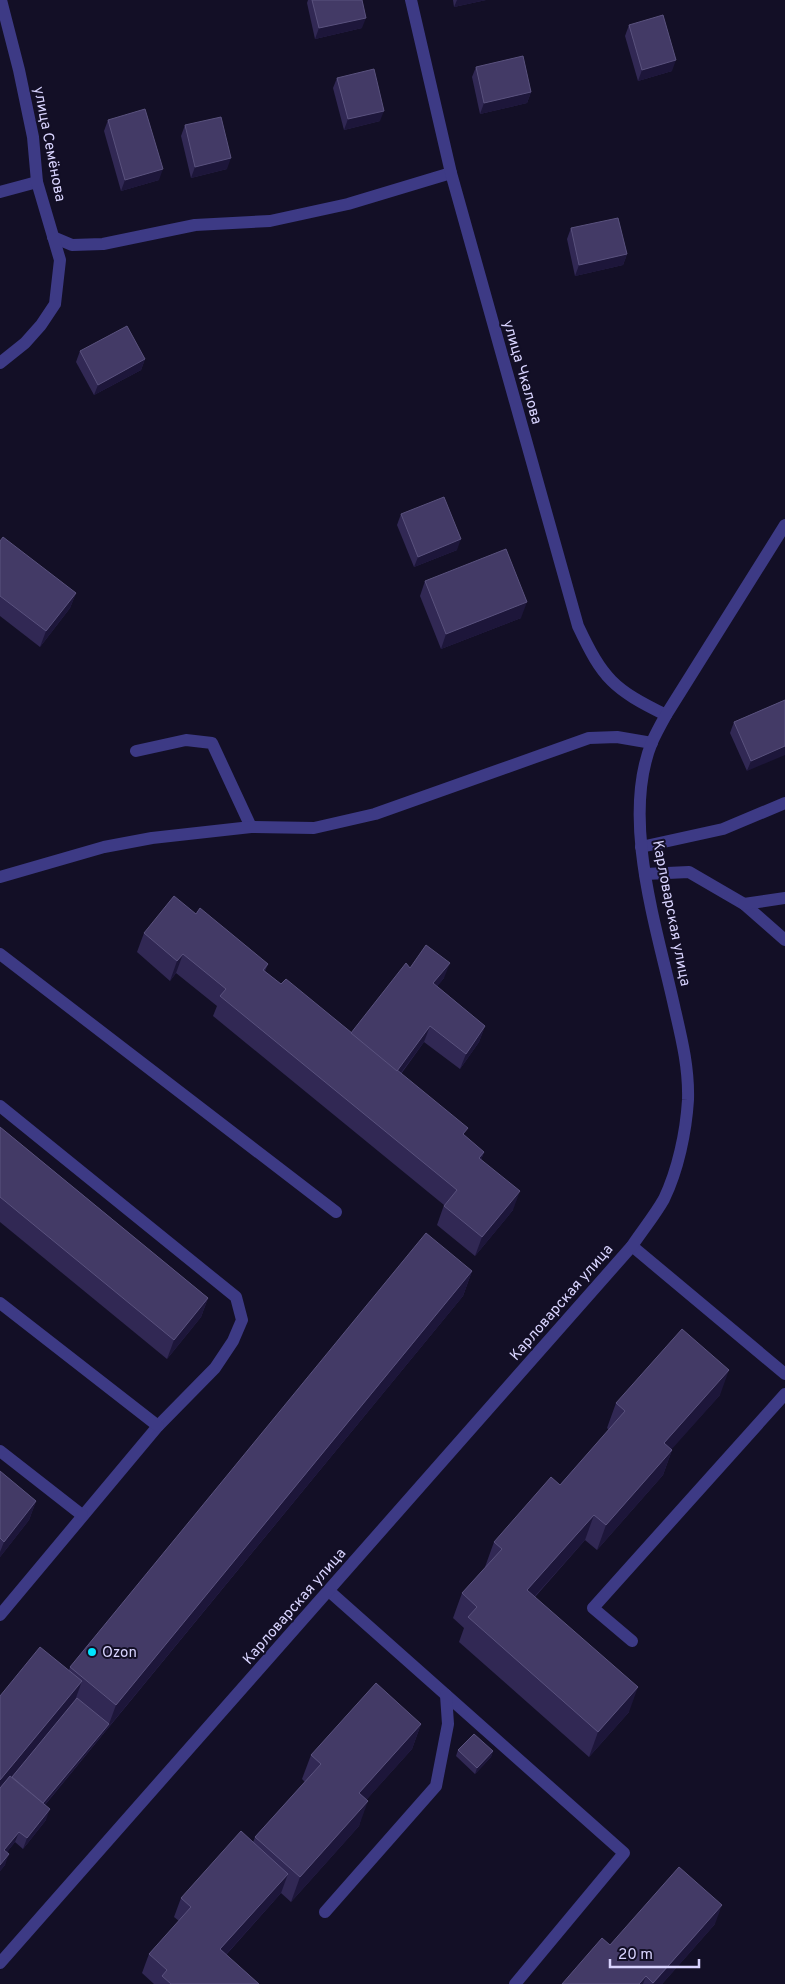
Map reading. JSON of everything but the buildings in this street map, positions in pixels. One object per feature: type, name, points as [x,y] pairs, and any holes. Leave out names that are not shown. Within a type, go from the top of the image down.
[{"type":"street","name":"улица Семёнова","points":[[0,363],[25,343],[55,304],[60,260],[37,182],[33,137],[19,70],[1,0]]},
{"type":"street","name":"улица Чкалова","points":[[411,0],[451,172],[578,626],[593,658],[609,680],[630,697],[666,715]]},
{"type":"street","points":[[53,237],[72,245],[104,244],[195,225],[270,221],[348,204],[451,172]]},
{"type":"street","points":[[0,192],[37,182]]},
{"type":"street","name":"Карловарская улица","points":[[0,1962],[632,1246],[664,1199],[676,1164],[688,1100],[686,1061],[645,874],[641,847],[639,810],[643,776],[652,743],[666,715],[785,525]]},
{"type":"street","points":[[0,877],[104,847],[152,838],[251,827],[314,828],[375,814],[589,738],[617,737],[652,743]]},
{"type":"street","points":[[136,751],[186,740],[212,743],[251,827]]},
{"type":"street","points":[[641,847],[724,829],[785,803]]},
{"type":"street","points":[[645,874],[689,872],[718,886],[744,904],[785,940]]},
{"type":"street","points":[[744,904],[785,898]]},
{"type":"street","points":[[0,954],[336,1212]]},
{"type":"street","points":[[0,1106],[236,1297],[242,1320],[233,1341],[214,1368],[158,1426],[0,1615]]},
{"type":"street","points":[[632,1246],[785,1374]]},
{"type":"street","points":[[0,1303],[158,1426]]},
{"type":"street","points":[[632,1641],[593,1608],[785,1394]]},
{"type":"street","points":[[0,1451],[82,1515]]},
{"type":"street","points":[[329,1591],[624,1853],[515,1984]]},
{"type":"street","points":[[325,1912],[436,1786],[448,1724],[446,1695]]},
{"type":"place","name":"Ozon","points":[[92,1652]]}]
